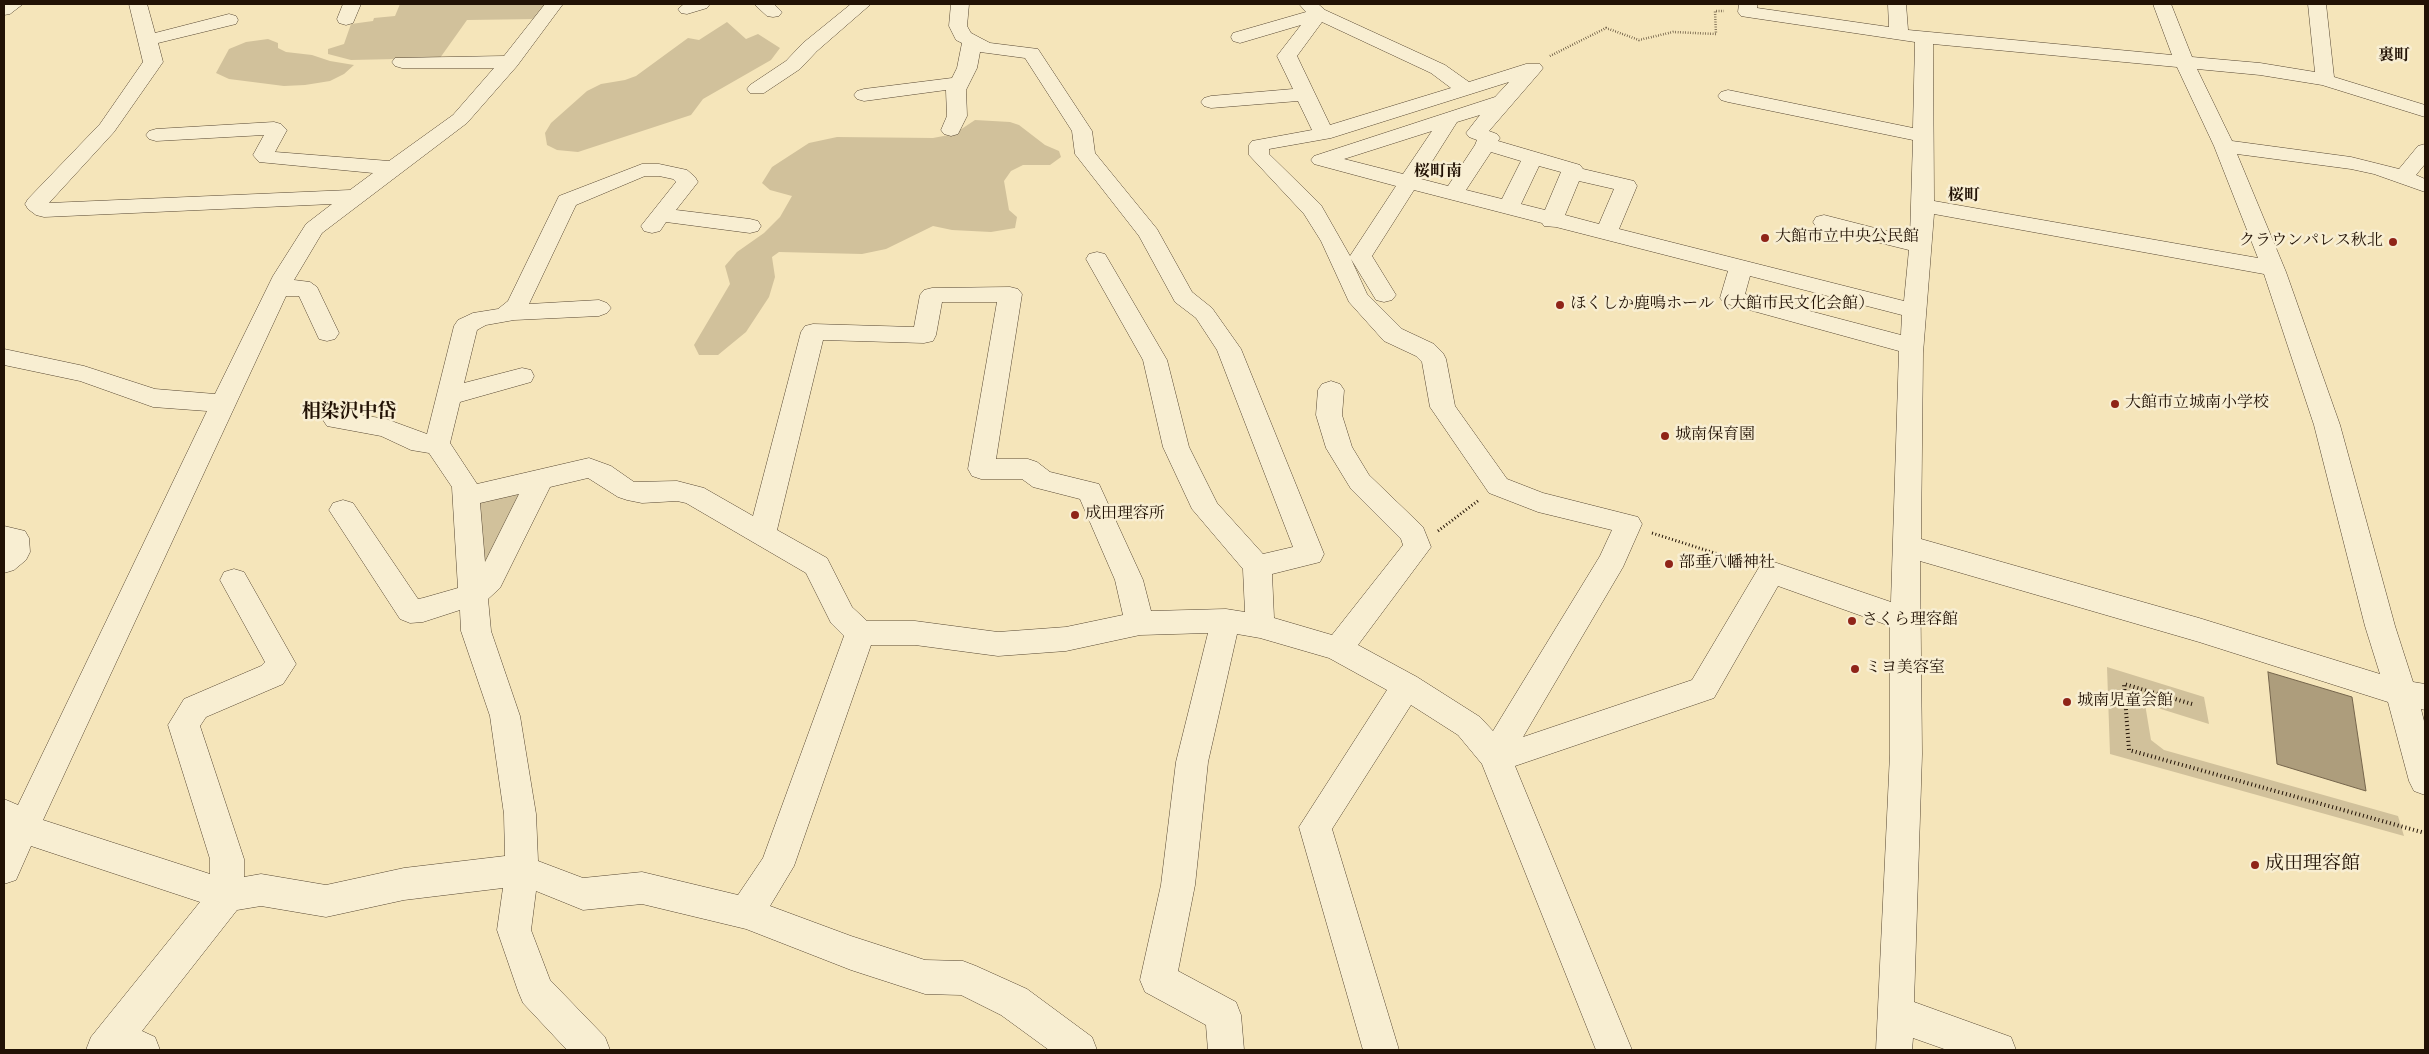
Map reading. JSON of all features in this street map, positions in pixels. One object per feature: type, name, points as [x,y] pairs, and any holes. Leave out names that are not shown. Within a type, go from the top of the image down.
[{"type":"street","points":[[4,10],[14,4]]},
{"type":"street","points":[[138,4],[153,62],[107,128],[36,204],[44,210],[355,196]]},
{"type":"street","points":[[4,869],[14,822],[225,404],[278,289],[314,229],[355,196],[460,119],[510,62],[554,4]]},
{"type":"street","points":[[757,89],[793,65],[810,47],[862,4]]},
{"type":"street","points":[[960,4],[958,26],[963,36],[985,48],[1032,53],[1082,131],[1085,154],[1149,234],[1183,297],[1204,312],[1229,349],[1310,554],[1257,566]]},
{"type":"street","points":[[1897,4],[1899,35]]},
{"type":"street","points":[[2162,4],[2184,61],[2224,146],[2237,183],[2273,268],[2327,424],[2380,626],[2413,695],[2425,781]]},
{"type":"street","points":[[2317,4],[2325,80]]},
{"type":"street","points":[[1748,7],[1899,35],[2260,69],[2325,80],[2425,111]]},
{"type":"street","points":[[1240,37],[1313,9],[1438,68],[1467,90]]},
{"type":"street","points":[[1313,9],[1287,56],[1324,134]]},
{"type":"street","points":[[147,40],[229,20]]},
{"type":"street","points":[[1894,1050],[1906,754],[1905,619],[1912,346],[1923,206],[1924,38]]},
{"type":"street","points":[[951,130],[957,116],[956,90],[967,68],[972,42]]},
{"type":"street","points":[[402,62],[510,62]]},
{"type":"street","points":[[1496,756],[1613,559],[1628,524],[1538,502],[1498,486],[1443,407],[1434,359],[1425,350],[1393,335],[1357,297],[1332,241],[1313,210],[1259,155],[1259,145],[1324,134],[1533,68]]},
{"type":"street","points":[[1452,195],[1490,138],[1476,133],[1502,101],[1533,68]]},
{"type":"street","points":[[864,95],[959,83]]},
{"type":"street","points":[[1211,102],[1305,94]]},
{"type":"street","points":[[1728,96],[1923,136]]},
{"type":"street","points":[[1502,101],[1320,160],[1915,311]]},
{"type":"street","points":[[1384,296],[1361,256],[1450,118]]},
{"type":"street","points":[[156,135],[274,128],[277,130],[262,156],[266,158],[394,168]]},
{"type":"street","points":[[1485,144],[1574,169],[1552,220]]},
{"type":"street","points":[[2224,146],[2351,163],[2380,169],[2425,186]]},
{"type":"street","points":[[2403,178],[2425,150]]},
{"type":"street","points":[[1508,209],[1533,158]]},
{"type":"street","points":[[592,1050],[536,991],[514,930],[522,870],[520,814],[505,716],[476,630],[465,486],[437,444],[466,326],[481,318],[504,316],[517,305],[544,255],[567,201],[642,170],[659,170],[680,174],[687,182],[656,221],[750,226]]},
{"type":"street","points":[[1572,173],[1626,186],[1606,233]]},
{"type":"street","points":[[1923,206],[2273,268]]},
{"type":"street","points":[[1824,222],[1920,246]]},
{"type":"street","points":[[1097,260],[1155,360],[1176,447],[1206,509],[1257,566],[1260,626]]},
{"type":"street","points":[[1741,267],[1732,298],[1912,346]]},
{"type":"street","points":[[278,289],[302,287],[309,292],[327,333]]},
{"type":"street","points":[[762,534],[813,332],[924,335],[932,295],[1010,294],[981,469],[1028,469],[1042,480],[1090,492],[1129,580],[1140,623]]},
{"type":"street","points":[[508,313],[600,308]]},
{"type":"street","points":[[4,358],[84,374],[153,398],[225,404]]},
{"type":"street","points":[[449,396],[522,376]]},
{"type":"street","points":[[1331,390],[1329,415],[1339,448],[1360,482],[1413,534],[1417,547],[1338,649]]},
{"type":"street","points":[[336,420],[386,428],[420,443],[437,444]]},
{"type":"street","points":[[466,496],[590,468],[602,473],[627,490],[642,493],[676,491],[694,495],[817,566],[841,615],[860,633],[915,633],[998,644],[1066,639],[1140,623],[1226,621],[1260,626],[1338,649],[1406,686],[1469,726],[1496,756],[1614,1050]]},
{"type":"street","points":[[343,510],[410,611],[423,610],[474,594],[490,580],[540,479]]},
{"type":"street","points":[[4,536],[14,538],[16,552],[4,562]]},
{"type":"street","points":[[1907,546],[2199,630],[2413,695]]},
{"type":"street","points":[[1496,756],[1524,751],[1703,688],[1771,572],[1905,619]]},
{"type":"street","points":[[119,1047],[226,895],[227,859],[184,725],[195,708],[272,675],[281,664],[234,580]]},
{"type":"street","points":[[1226,621],[1192,762],[1178,885],[1158,980],[1223,1015],[1226,1050]]},
{"type":"street","points":[[746,913],[777,866],[860,633]]},
{"type":"street","points":[[1381,1050],[1315,828],[1406,686]]},
{"type":"street","points":[[14,822],[226,895],[261,890],[326,901],[404,884],[522,870],[583,894],[642,888],[746,913],[851,953],[925,977],[963,978],[1014,1002],[1079,1050]]},
{"type":"street","points":[[1896,1014],[1998,1050]]},
{"type":"path","points":[[1533,68],[1551,55],[1606,28],[1639,40],[1673,32],[1716,34],[1715,11],[1748,7]]},
{"type":"path","points":[[1417,547],[1498,486]]},
{"type":"path","points":[[1628,524],[1771,572]]},
{"type":"path","points":[[2192,704],[2124,684],[2129,750],[2425,834]]},
{"type":"shaded area","points":[[400,4],[550,4],[538,19],[467,20],[440,58],[351,60],[328,54],[328,49],[344,44],[351,24],[373,21],[374,18],[395,16]]},
{"type":"shaded area","points":[[727,22],[746,39],[758,34],[780,48],[771,60],[703,99],[691,115],[578,152],[557,150],[547,145],[545,133],[551,123],[587,91],[601,84],[636,76],[688,38],[699,40]]},
{"type":"shaded area","points":[[268,39],[278,43],[278,48],[286,52],[312,55],[330,61],[354,65],[344,74],[330,81],[305,85],[284,86],[229,79],[216,73],[229,49],[246,42]]},
{"type":"shaded area","points":[[975,120],[1010,122],[1019,125],[1045,145],[1059,151],[1061,157],[1050,165],[1023,165],[1011,171],[1004,181],[1009,210],[1017,217],[1015,228],[991,232],[952,230],[933,226],[886,249],[862,254],[779,252],[772,257],[775,277],[769,297],[746,332],[718,355],[699,355],[694,345],[730,284],[725,266],[737,252],[764,233],[780,217],[792,196],[770,190],[762,183],[772,167],[809,143],[837,137],[933,138],[954,134]]},
{"type":"shaded area","points":[[527,487],[494,559],[476,561],[472,506],[484,498]]},
{"type":"shaded area","points":[[2107,667],[2204,697],[2209,724],[2145,704],[2151,740],[2164,750],[2398,816],[2404,836],[2110,754]]},
{"type":"shaded area","points":[[2268,672],[2352,697],[2366,791],[2277,764]]},
{"type":"place","name":"大館市立中央公民館","points":[[1765,238]]},
{"type":"place","name":"クラウンパレス秋北","points":[[2393,242]]},
{"type":"place","name":"ほくしか鹿鳴ホール（大館市民文化会館）","points":[[1560,305]]},
{"type":"place","name":"大館市立城南小学校","points":[[2115,404]]},
{"type":"place","name":"城南保育園","points":[[1665,436]]},
{"type":"place","name":"成田理容所","points":[[1075,515]]},
{"type":"place","name":"部垂八幡神社","points":[[1669,564]]},
{"type":"place","name":"さくら理容館","points":[[1852,621]]},
{"type":"place","name":"ミヨ美容室","points":[[1855,669]]},
{"type":"place","name":"城南児童会館","points":[[2067,702]]},
{"type":"place","name":"成田理容館","points":[[2255,865]]},
{"type":"district","name":"裏町","points":[[2394,57]]},
{"type":"district","name":"桜町南","points":[[1438,173]]},
{"type":"district","name":"桜町","points":[[1964,197]]},
{"type":"district","name":"相染沢中岱","points":[[349,413]]}]
